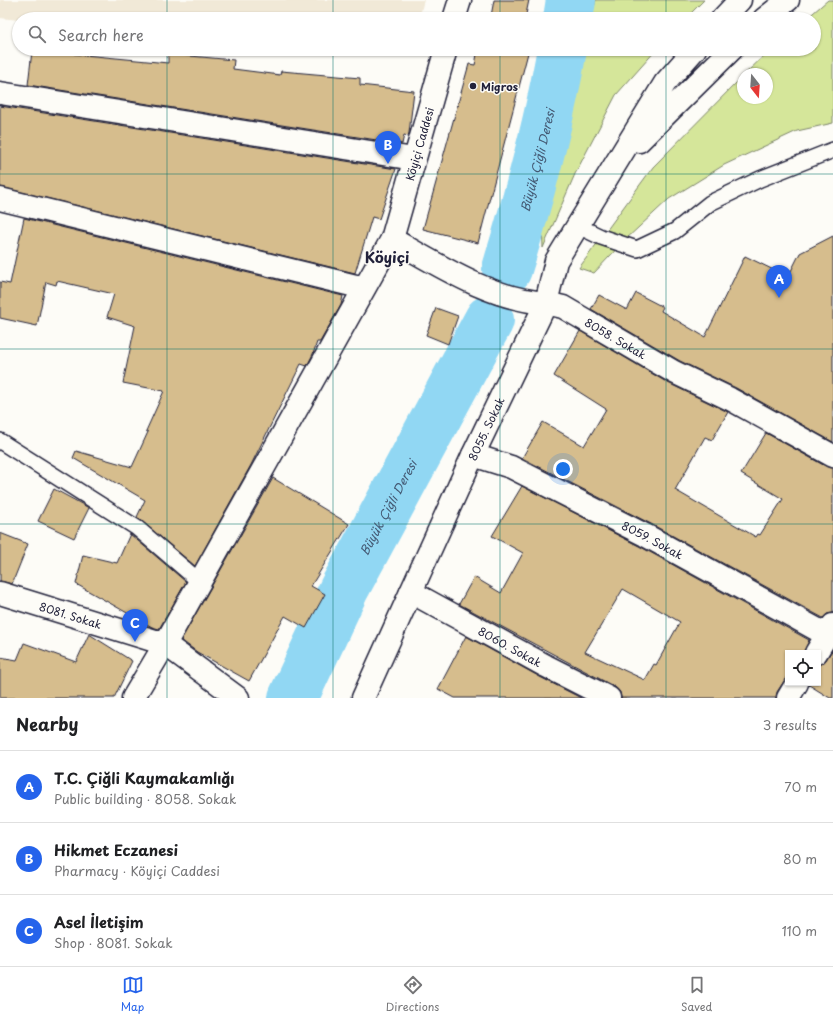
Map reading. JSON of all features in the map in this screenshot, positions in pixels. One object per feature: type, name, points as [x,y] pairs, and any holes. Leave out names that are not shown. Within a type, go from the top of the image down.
[{"type":"street","points":[[456,12],[460,0]]},
{"type":"street","points":[[729,12],[740,0]]},
{"type":"street","points":[[773,12],[788,0]]},
{"type":"street","name":"Köyiçi Caddesi","points":[[132,698],[165,644],[392,239],[444,56]]},
{"type":"street","points":[[616,164],[666,83],[689,56]]},
{"type":"street","points":[[616,164],[725,56]]},
{"type":"street","points":[[0,94],[414,159]]},
{"type":"street","name":"8055. Sokak","points":[[363,698],[473,455],[536,302],[556,261],[616,164]]},
{"type":"street","points":[[1,202],[364,288]]},
{"type":"street","name":"8058. Sokak","points":[[392,239],[468,282],[536,302],[563,307],[674,372],[730,399],[833,456]]},
{"type":"street","name":"8059. Sokak","points":[[473,455],[511,467],[830,630]]},
{"type":"street","name":"8060. Sokak","points":[[411,592],[546,666],[609,698]]},
{"type":"street","name":"8081. Sokak","points":[[0,593],[165,644],[238,698]]},
{"type":"street","points":[[818,650],[830,630]]},
{"type":"street","points":[[788,698],[795,686]]},
{"type":"lane","points":[[578,226],[601,237],[637,250],[674,231],[710,203],[760,179],[833,150]]},
{"type":"lane","points":[[0,441],[137,528],[200,582]]},
{"type":"shaded area","points":[[0,0],[424,0],[421,12],[12,12],[12,19],[0,18]]},
{"type":"green space","points":[[596,0],[704,0],[692,12],[593,12]]},
{"type":"green space","points":[[828,0],[833,0],[833,123],[797,131],[724,165],[669,199],[625,240],[594,273],[579,268],[653,167],[737,82],[737,104],[773,104],[773,68],[751,68],[764,56],[821,56],[821,12],[814,12]]},
{"type":"green space","points":[[580,56],[651,56],[616,95],[575,174],[543,248],[541,192]]},
{"type":"building","points":[[494,0],[529,0],[526,12],[492,12]]},
{"type":"building","points":[[31,56],[95,56],[168,63],[168,56],[190,56],[234,60],[233,69],[280,75],[281,71],[360,78],[360,85],[414,91],[409,133],[408,136],[404,135],[402,144],[28,85]]},
{"type":"building","points":[[477,56],[527,56],[478,243],[423,229],[469,64],[475,65]]},
{"type":"building","points":[[0,106],[396,169],[379,219],[372,217],[355,273],[0,187]]},
{"type":"building","points":[[24,218],[343,296],[341,305],[320,342],[317,342],[307,366],[301,364],[251,465],[195,566],[137,517],[145,500],[73,458],[76,451],[132,467],[164,391],[123,383],[135,326],[107,317],[114,294],[57,281],[56,285],[46,282],[37,326],[0,318],[0,282],[10,284]]},
{"type":"building","points":[[833,236],[833,442],[736,388],[680,361],[591,309],[599,295],[627,310],[636,293],[663,307],[661,311],[705,337],[745,256],[788,277],[800,253]]},
{"type":"building","points":[[436,308],[458,316],[448,344],[426,335]]},
{"type":"building","points":[[580,331],[668,383],[728,412],[712,440],[705,437],[675,490],[756,537],[758,534],[760,535],[783,499],[741,474],[766,433],[827,467],[833,468],[833,613],[827,614],[823,618],[651,524],[522,458],[543,422],[584,446],[606,409],[554,376]]},
{"type":"building","points":[[273,478],[349,524],[311,586],[325,594],[306,628],[285,616],[249,681],[197,652],[181,640]]},
{"type":"building","points":[[522,486],[639,546],[809,640],[805,650],[785,650],[785,680],[777,692],[776,698],[621,698],[620,692],[615,687],[459,604],[474,577],[501,593],[523,553],[492,536]],"holes":[[[623,589],[680,622],[656,665],[654,664],[645,680],[585,652]]]},
{"type":"building","points":[[54,489],[89,508],[74,538],[38,521]]},
{"type":"building","points":[[0,533],[28,544],[12,584],[0,581]]},
{"type":"building","points":[[130,534],[186,582],[159,629],[152,627],[76,584],[83,555],[117,563]]},
{"type":"building","points":[[89,634],[132,661],[114,698],[0,698],[0,657],[17,660],[24,643],[76,662]]},
{"type":"building","points":[[466,636],[581,698],[455,698],[438,689]]},
{"type":"building","points":[[833,649],[833,698],[830,698],[811,686],[821,686],[821,663],[826,660]]},
{"type":"waterway","name":"Büyük Çiğli Deresi","points":[[569,12],[571,0]]},
{"type":"waterway","name":"Büyük Çiğli Deresi","points":[[507,269],[538,160],[561,56]]},
{"type":"waterway","name":"Büyük Çiğli Deresi","points":[[293,698],[344,589],[489,320]]},
{"type":"place","name":"Migros","points":[[473,86]]},
{"type":"place","name":"Hikmet Eczanesi","points":[[388,164]]},
{"type":"place","name":"T.C. Çiğli Kaymakamlığı","points":[[779,298]]},
{"type":"place","name":"Asel İletişim","points":[[135,642]]},
{"type":"district","name":"Köyiçi","points":[[387,256]]}]
